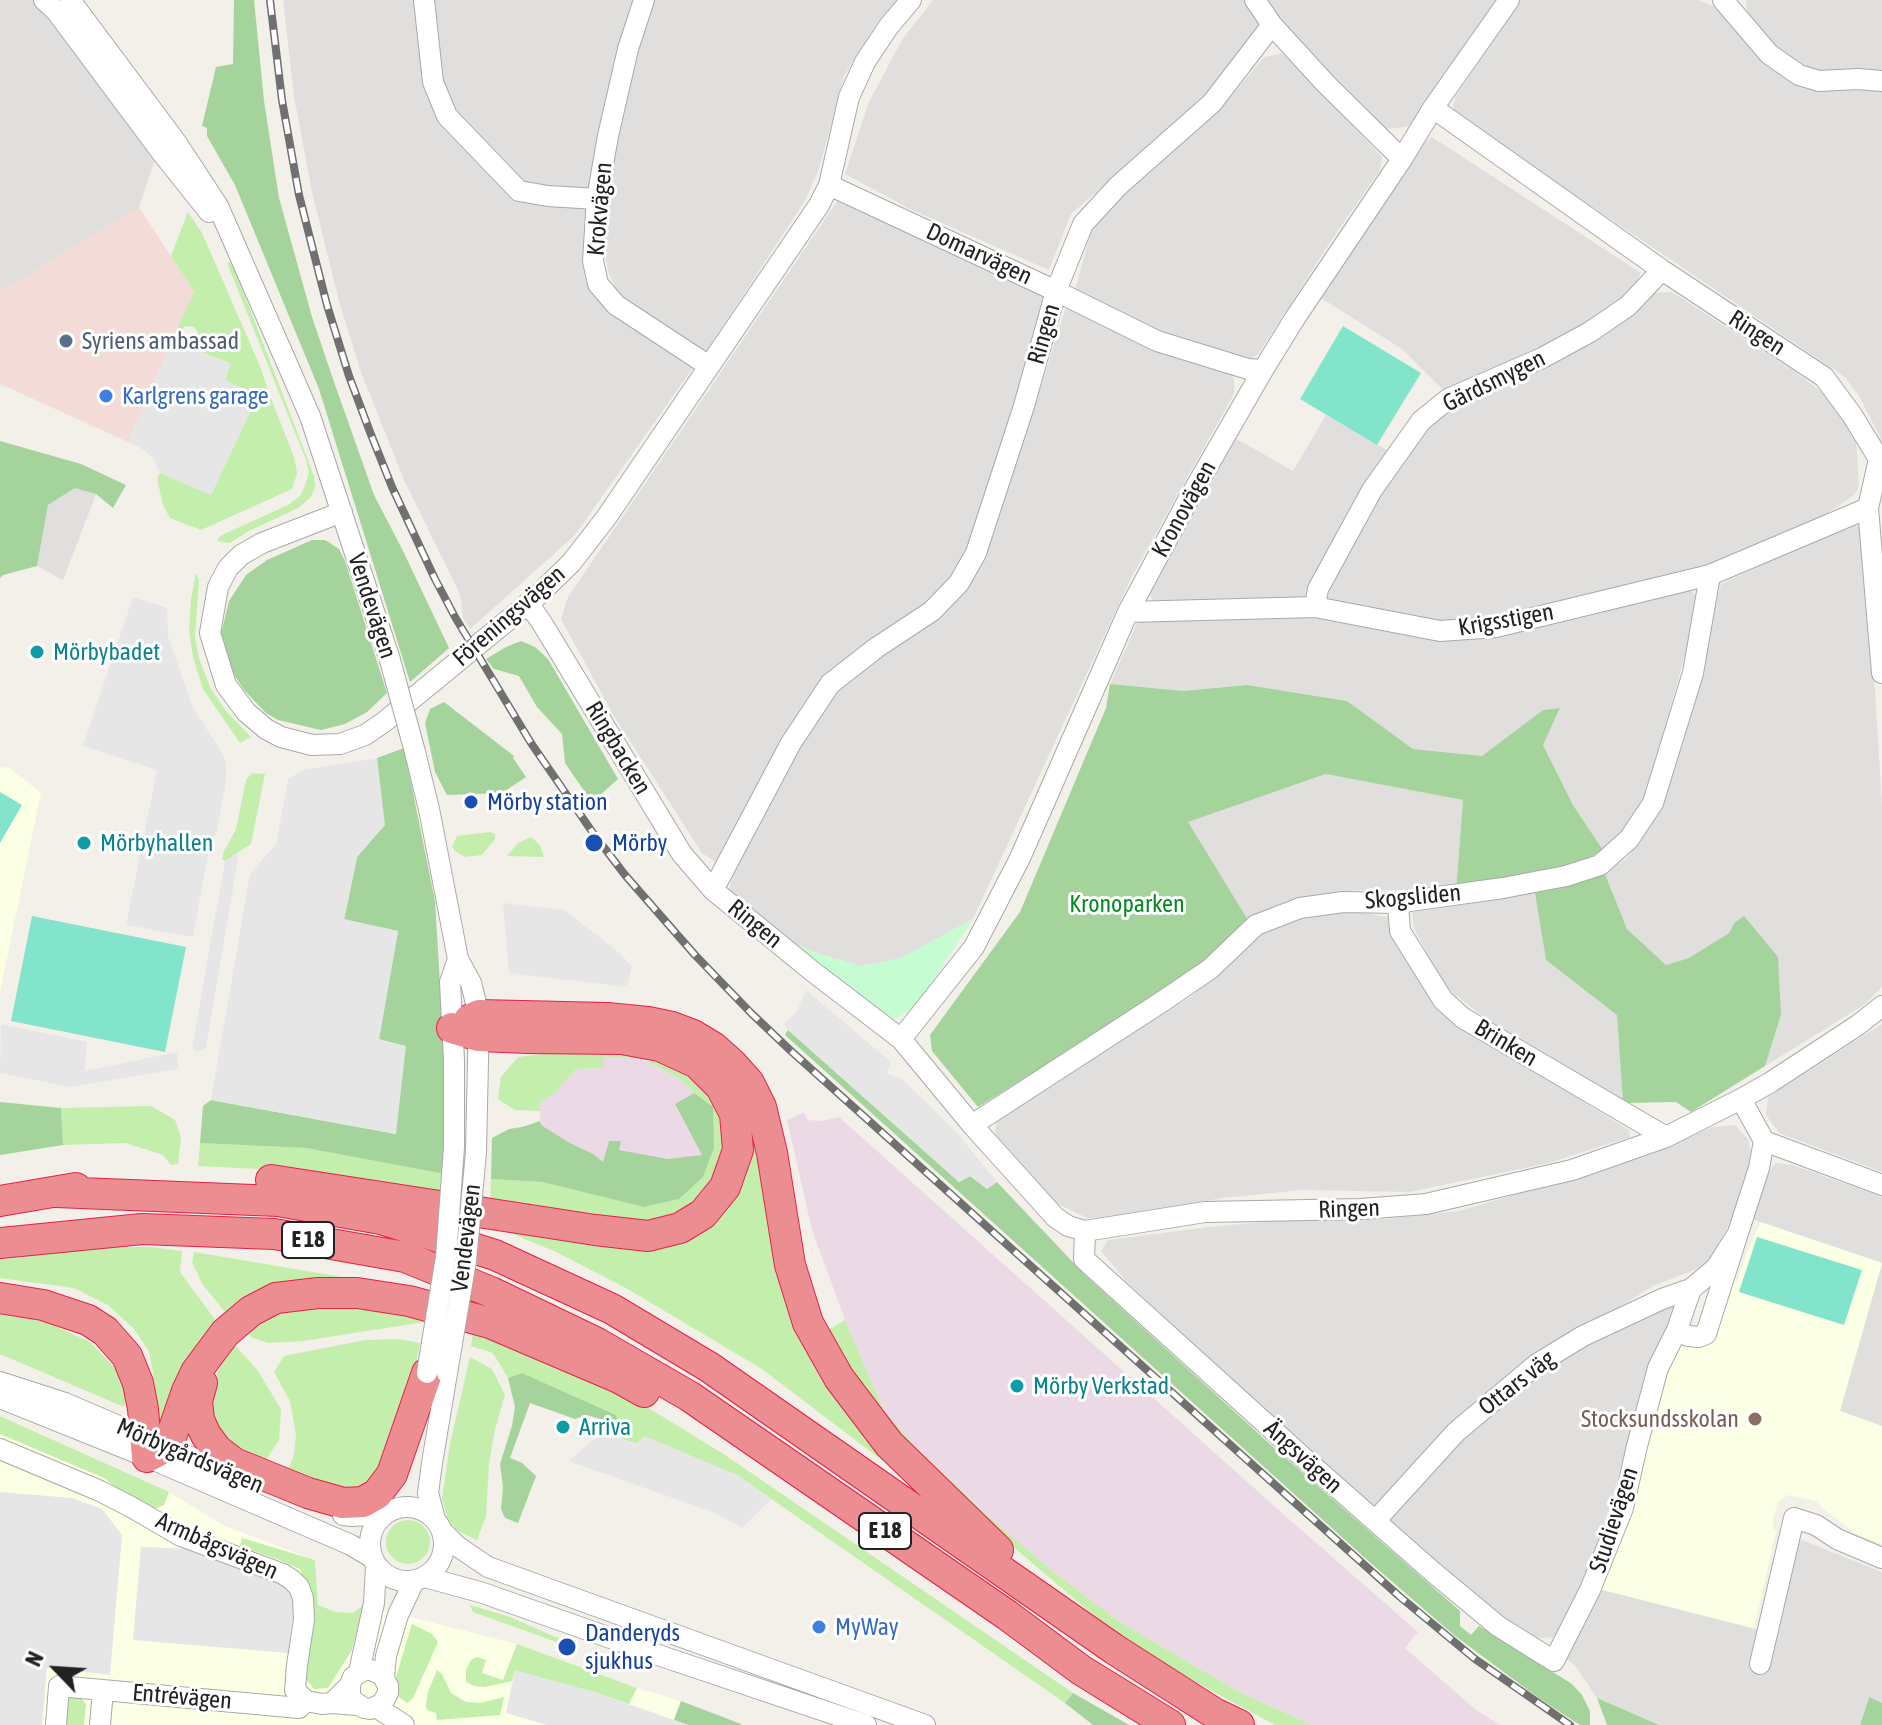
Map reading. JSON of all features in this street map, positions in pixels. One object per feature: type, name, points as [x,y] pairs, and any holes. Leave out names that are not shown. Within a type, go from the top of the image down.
[{"type":"highway","points":[[470,1026],[607,1018],[648,1022],[693,1035],[732,1064],[749,1083],[761,1107],[772,1153],[790,1265],[808,1323],[839,1378],[889,1444],[1060,1612]]},
{"type":"highway","points":[[56,1192],[137,1176],[281,1181],[648,1236],[680,1228],[703,1214],[725,1187],[738,1150],[735,1114],[721,1087],[697,1063],[660,1046],[622,1039],[470,1026]]},
{"type":"highway","name":"E 18","points":[[0,1201],[56,1192],[278,1201],[381,1219],[495,1255],[612,1309],[709,1367],[1114,1649],[1214,1713],[1239,1725]]},
{"type":"highway","name":"E 18","points":[[0,1243],[142,1229],[274,1234],[405,1257],[522,1305],[597,1343],[689,1396],[1007,1615],[1081,1670],[1170,1725]]},
{"type":"highway","points":[[153,1447],[196,1372],[225,1333],[251,1311],[276,1298],[318,1293],[357,1293],[409,1301],[490,1323],[619,1378],[742,1449],[785,1462]]},
{"type":"highway","points":[[0,1298],[43,1305],[88,1320],[105,1331],[127,1356],[138,1383],[153,1447]]},
{"type":"highway","points":[[209,1354],[197,1401],[199,1420],[217,1450],[234,1463],[308,1493],[343,1503],[363,1502],[377,1494],[392,1474],[437,1373]]},
{"type":"street","name":"Vendevägen","points":[[44,0],[56,11],[209,212],[244,266]]},
{"type":"street","name":"Vendevägen","points":[[70,0],[176,142],[218,206],[310,416],[390,660],[429,809],[458,959],[471,983],[476,1152],[466,1261],[402,1490],[388,1511]]},
{"type":"street","points":[[424,0],[433,82],[447,116],[519,191],[597,199]]},
{"type":"street","name":"Krokvägen","points":[[644,0],[628,49],[608,136],[597,199],[593,261],[598,284],[616,305],[709,366]]},
{"type":"street","name":"Föreningsvägen","points":[[342,512],[262,543],[241,555],[228,568],[218,587],[210,633],[226,685],[246,712],[281,737],[312,745],[340,744],[365,735],[384,722],[549,586],[571,563],[606,518],[819,205],[829,185],[849,97],[865,62],[911,0]]},
{"type":"street","points":[[1255,0],[1272,25],[1326,84],[1402,159]]},
{"type":"street","name":"Kronovägen","points":[[901,1039],[974,947],[1020,858],[1128,612],[1263,370],[1433,108],[1509,0]]},
{"type":"street","points":[[1723,0],[1769,54],[1799,75],[1819,81],[1882,81]]},
{"type":"street","name":"Ringen","points":[[1272,25],[1212,103],[1118,186],[1083,224],[1056,291],[1024,406],[976,553],[959,583],[932,611],[876,648],[830,684],[791,743],[713,890],[901,1039],[972,1125],[1055,1217],[1068,1226],[1085,1231],[1205,1212],[1361,1209],[1426,1204],[1572,1170],[1666,1137],[1741,1099],[1858,1025],[1882,1006]]},
{"type":"street","name":"Ringen","points":[[1433,108],[1662,270],[1824,377],[1880,458],[1868,508],[1882,673]]},
{"type":"street","name":"Domarvägen","points":[[829,185],[1157,341],[1248,369],[1263,370]]},
{"type":"street","name":"Gärdsmygen","points":[[1315,607],[1318,589],[1372,490],[1421,421],[1448,399],[1542,358],[1590,332],[1628,306],[1662,270]]},
{"type":"street","name":"Krigsstigen","points":[[1128,612],[1315,607],[1440,631],[1496,627],[1710,575],[1868,508]]},
{"type":"street","name":"Skogsliden","points":[[972,1125],[1210,969],[1256,925],[1300,908],[1343,902],[1398,903],[1503,888],[1566,876],[1600,865],[1629,839],[1653,803],[1693,673],[1710,575]]},
{"type":"street","name":"Ringbacken","points":[[528,603],[682,854],[713,890]]},
{"type":"street","name":"Brinken","points":[[1398,903],[1400,931],[1443,1000],[1463,1018],[1666,1137]]},
{"type":"street","name":"Vendevägen","points":[[439,1525],[428,1493],[454,1147],[454,1060],[470,1026],[450,982],[458,959]]},
{"type":"street","points":[[1741,1099],[1764,1141],[1882,1185]]},
{"type":"street","name":"Studievägen","points":[[1677,1330],[1688,1336],[1706,1334],[1759,1168],[1764,1141]]},
{"type":"street","name":"Ängsvägen","points":[[1085,1231],[1084,1259],[1375,1521],[1498,1626],[1554,1661]]},
{"type":"street","name":"Studievägen","points":[[1554,1661],[1590,1590],[1623,1508],[1658,1368],[1677,1330],[1691,1289],[1716,1268],[1738,1233]]},
{"type":"street","name":"Ottars väg","points":[[1375,1521],[1456,1432],[1537,1364],[1583,1336],[1662,1299],[1691,1289]]},
{"type":"street","name":"Mörbygårdsvägen","points":[[0,1382],[65,1403],[351,1545],[374,1562]]},
{"type":"street","name":"Mörbygårdsvägen","points":[[0,1398],[153,1447],[323,1512],[352,1516],[388,1511]]},
{"type":"street","name":"Armbågsvägen","points":[[0,1449],[100,1491],[181,1536],[292,1580],[303,1598],[304,1620],[295,1690],[306,1701]]},
{"type":"street","points":[[402,1724],[350,1695],[374,1603],[374,1562],[369,1539],[374,1525],[388,1511],[406,1506],[422,1509],[457,1546],[488,1567],[925,1725]]},
{"type":"street","points":[[1760,1664],[1794,1518],[1816,1525],[1837,1539],[1882,1558]]},
{"type":"street","points":[[370,1706],[398,1615],[420,1579],[436,1568],[444,1550],[439,1525]]},
{"type":"street","points":[[374,1562],[387,1577],[401,1582],[420,1579],[483,1593],[866,1725]]},
{"type":"street","points":[[332,1703],[354,1678],[371,1670],[377,1671],[370,1706]]},
{"type":"street","name":"Entrévägen","points":[[56,1725],[59,1686],[299,1708],[306,1701]]},
{"type":"street","name":"Entrévägen","points":[[100,1725],[103,1690]]},
{"type":"street","points":[[306,1701],[370,1706]]},
{"type":"shaded area","points":[[0,0],[37,0],[156,156],[139,207],[0,292]]},
{"type":"shaded area","points":[[283,0],[415,0],[426,92],[450,127],[521,201],[591,205],[589,279],[695,365],[575,535],[470,629],[463,618],[460,594],[404,480],[361,372],[340,305],[312,192],[294,96]]},
{"type":"shaded area","points":[[433,0],[638,0],[589,189],[524,187],[460,120],[439,75]]},
{"type":"shaded area","points":[[649,0],[897,0],[877,23],[844,76],[819,169],[806,199],[706,352],[621,300],[608,271],[604,246],[605,208],[615,125]]},
{"type":"shaded area","points":[[933,0],[1245,0],[1264,25],[1210,94],[1071,214],[1049,270],[910,209],[845,174],[869,102],[902,40]]},
{"type":"shaded area","points":[[1266,0],[1496,0],[1410,126],[1381,130],[1296,43]]},
{"type":"shaded area","points":[[1521,0],[1698,0],[1713,6],[1781,76],[1803,87],[1882,88],[1882,441],[1859,396],[1845,377],[1456,115],[1453,105],[1456,96]]},
{"type":"shaded area","points":[[1746,0],[1882,0],[1882,73],[1802,72],[1747,16]]},
{"type":"shaded area","points":[[1281,53],[1297,66],[1382,157],[1380,170],[1259,353],[1253,358],[1243,359],[1169,337],[1074,294],[1092,228],[1131,186],[1221,109],[1263,58]]},
{"type":"shaded area","points":[[1432,137],[1641,273],[1628,297],[1579,331],[1447,394],[1402,349],[1321,298]]},
{"type":"shaded area","points":[[838,200],[1036,287],[1047,298],[1044,315],[968,548],[954,574],[934,602],[905,623],[857,650],[817,686],[717,863],[702,853],[614,716],[561,619],[568,597]]},
{"type":"shaded area","points":[[139,207],[194,292],[128,442],[0,384],[0,292]]},
{"type":"shaded area","points":[[1672,292],[1794,371],[1844,409],[1856,440],[1859,487],[1853,496],[1803,530],[1710,566],[1494,618],[1430,623],[1327,602],[1324,592],[1379,491],[1408,450],[1444,409],[1652,293]]},
{"type":"shaded area","points":[[1066,307],[1166,352],[1229,371],[1234,379],[1234,394],[1132,576],[973,919],[901,958],[862,966],[822,955],[788,941],[737,899],[729,889],[732,878],[796,746],[825,700],[974,574],[993,537]]},
{"type":"shaded area","points":[[172,340],[231,364],[225,380],[258,396],[211,495],[160,473],[153,458],[128,442]]},
{"type":"shaded area","points":[[1326,415],[1390,452],[1307,597],[1302,600],[1156,605],[1149,594],[1235,438],[1293,471]]},
{"type":"shaded area","points":[[100,484],[63,580],[37,566],[48,505],[75,488]]},
{"type":"shaded area","points":[[1852,523],[1861,528],[1866,541],[1882,807],[1882,987],[1864,1005],[1765,1066],[1781,1015],[1734,923],[1729,933],[1689,958],[1666,965],[1627,929],[1605,874],[1627,858],[1644,835],[1663,797],[1721,584]]},
{"type":"shaded area","points":[[1684,585],[1700,599],[1646,798],[1624,832],[1603,850],[1573,805],[1543,745],[1560,708],[1543,710],[1483,756],[1413,749],[1347,701],[1247,685],[1183,691],[1110,684],[1139,619],[1294,613],[1438,639]]},
{"type":"shaded area","points":[[133,597],[167,608],[168,636],[193,708],[226,762],[226,781],[217,831],[210,843],[193,937],[126,925],[157,770],[83,746]]},
{"type":"shaded area","points":[[377,758],[385,825],[357,857],[344,919],[398,931],[379,1039],[406,1046],[396,1134],[211,1100],[250,874],[276,844],[288,779],[303,770]]},
{"type":"shaded area","points":[[0,767],[9,768],[41,793],[0,992]]},
{"type":"shaded area","points":[[1327,774],[1463,800],[1456,891],[1355,890],[1327,895],[1251,925],[1187,822]]},
{"type":"shaded area","points":[[239,853],[206,1048],[197,1052],[192,1048],[225,861]]},
{"type":"shaded area","points":[[1535,893],[1546,960],[1617,1014],[1623,1103],[1523,1048],[1444,986],[1414,928],[1412,909]]},
{"type":"shaded area","points":[[503,903],[564,910],[621,954],[632,967],[627,987],[509,973]]},
{"type":"shaded area","points":[[1349,911],[1388,917],[1392,938],[1413,964],[1438,1011],[1629,1130],[1630,1137],[1549,1163],[1409,1192],[1302,1190],[1222,1198],[1125,1217],[1087,1218],[1056,1203],[995,1134],[997,1118],[1192,996],[1267,925]]},
{"type":"shaded area","points":[[806,990],[891,1062],[886,1073],[902,1079],[957,1133],[997,1182],[987,1189],[970,1176],[959,1182],[783,1025],[797,1011]]},
{"type":"shaded area","points":[[1,1024],[87,1042],[85,1071],[177,1052],[178,1069],[70,1087],[0,1073]]},
{"type":"shaded area","points":[[1882,1024],[1882,1172],[1779,1133],[1766,1115],[1768,1097]]},
{"type":"shaded area","points":[[604,1057],[640,1057],[681,1080],[694,1093],[675,1105],[703,1155],[668,1159],[619,1150],[609,1141],[603,1163],[593,1154],[541,1125],[539,1103],[553,1095],[576,1069],[604,1068]]},
{"type":"shaded area","points":[[804,1112],[808,1120],[839,1117],[1418,1632],[1405,1648],[1476,1710],[1500,1725],[1312,1725],[1239,1692],[1120,1622],[1050,1569],[980,1509],[884,1411],[845,1320],[812,1230],[787,1120]]},
{"type":"shaded area","points":[[1735,1125],[1748,1139],[1752,1158],[1740,1201],[1709,1264],[1653,1286],[1542,1356],[1376,1509],[1368,1508],[1126,1281],[1101,1251],[1108,1240],[1209,1227],[1313,1217],[1386,1219],[1459,1211],[1649,1155],[1713,1127]]},
{"type":"shaded area","points":[[1776,1163],[1793,1165],[1882,1197],[1882,1263],[1754,1220],[1767,1174]]},
{"type":"shaded area","name":"Stocksundsskolan","points":[[1761,1222],[1882,1263],[1840,1411],[1882,1426],[1882,1544],[1854,1533],[1821,1507],[1818,1501],[1788,1495],[1778,1502],[1773,1518],[1776,1532],[1754,1628],[1595,1588],[1659,1380],[1677,1339],[1707,1345],[1712,1341],[1730,1281],[1737,1282]]},
{"type":"shaded area","points":[[1882,1263],[1882,1426],[1840,1411]]},
{"type":"shaded area","points":[[1675,1302],[1679,1308],[1621,1465],[1603,1535],[1558,1637],[1525,1639],[1387,1528],[1385,1516],[1472,1424],[1529,1378],[1601,1334]]},
{"type":"shaded area","name":"Danderyds sjukhus","points":[[0,1416],[169,1492],[225,1526],[315,1560],[318,1605],[336,1612],[353,1613],[363,1605],[517,1644],[741,1725],[0,1725]]},
{"type":"shaded area","points":[[614,1423],[623,1440],[635,1444],[645,1436],[737,1475],[771,1499],[742,1528],[713,1512],[568,1461]]},
{"type":"shaded area","points":[[0,1492],[72,1498],[102,1509],[122,1535],[110,1675],[47,1668],[42,1725],[0,1725]]},
{"type":"shaded area","points":[[1802,1540],[1882,1572],[1882,1703],[1868,1698],[1860,1725],[1659,1725],[1597,1698],[1566,1658],[1595,1588],[1774,1634],[1794,1547]]},
{"type":"shaded area","points":[[141,1547],[198,1549],[275,1579],[288,1588],[295,1601],[288,1653],[133,1640]]},
{"type":"shaded area","points":[[515,1670],[594,1692],[688,1725],[547,1725],[506,1713]]},
{"type":"green space","points":[[234,0],[254,0],[264,101],[279,198],[312,317],[374,495],[449,648],[410,682],[319,389],[235,185],[207,136],[207,128],[202,126],[216,67],[233,64]]},
{"type":"green space","points":[[188,212],[202,233],[260,366],[297,473],[292,489],[201,530],[170,518],[163,505],[157,478],[160,473],[211,495],[257,396],[225,380],[230,363],[186,346],[199,335],[194,327],[185,326],[178,343],[172,340],[194,292],[171,256]]},
{"type":"green space","points":[[232,262],[314,476],[315,488],[310,498],[298,508],[230,543],[217,541],[220,536],[288,505],[300,496],[309,472],[227,263]]},
{"type":"green space","points":[[1343,326],[1421,373],[1377,445],[1300,399]]},
{"type":"green space","points":[[0,441],[81,464],[126,485],[113,508],[96,494],[75,488],[48,505],[37,566],[0,578]]},
{"type":"green space","points":[[312,540],[325,540],[339,549],[345,561],[387,693],[367,712],[345,724],[321,730],[278,720],[266,713],[244,690],[229,667],[220,638],[229,601],[246,575],[267,560]]},
{"type":"green space","points":[[196,573],[199,580],[195,636],[199,658],[210,687],[225,710],[251,737],[240,743],[203,689],[193,657],[189,630]]},
{"type":"green space","points":[[521,641],[535,647],[548,659],[618,779],[600,795],[589,798],[565,763],[562,734],[537,707],[519,676],[494,669],[486,659]]},
{"type":"green space","name":"Kronoparken","points":[[1110,684],[1183,691],[1247,685],[1347,701],[1413,749],[1482,756],[1543,710],[1560,708],[1543,745],[1573,805],[1603,850],[1560,869],[1456,891],[1463,800],[1326,774],[1188,822],[1251,925],[1200,969],[978,1107],[932,1051],[930,1035],[1020,912],[1106,708]]},
{"type":"green space","points":[[444,702],[514,756],[526,777],[502,793],[447,795],[435,772],[425,723],[430,709]]},
{"type":"green space","points":[[404,748],[435,901],[449,1136],[445,1174],[306,1148],[200,1143],[203,1106],[211,1100],[396,1134],[379,1039],[398,931],[344,920],[357,857],[384,825],[377,758]]},
{"type":"green space","points":[[252,773],[265,774],[251,844],[225,861],[222,859],[224,851],[236,829],[246,780]]},
{"type":"green space","points":[[0,792],[22,805],[0,843]]},
{"type":"green space","points":[[495,834],[495,839],[482,855],[465,857],[452,847],[457,836]]},
{"type":"green space","points":[[531,837],[540,845],[544,857],[507,856],[518,843]]},
{"type":"green space","points":[[1605,874],[1627,929],[1666,965],[1689,958],[1729,933],[1734,923],[1744,916],[1778,957],[1781,1015],[1765,1066],[1691,1112],[1676,1102],[1623,1103],[1617,1015],[1546,960],[1535,893]]},
{"type":"green space","points":[[32,916],[186,947],[165,1052],[11,1021]]},
{"type":"green space","points":[[973,919],[921,999],[895,1019],[872,1008],[788,941],[862,966],[901,958]]},
{"type":"green space","points":[[788,1030],[959,1182],[970,1176],[987,1189],[997,1182],[1085,1275],[1271,1445],[1460,1611],[1460,1626],[1471,1635],[1479,1626],[1572,1684],[1590,1711],[1590,1725],[1580,1725],[1540,1699],[1454,1635],[1374,1566],[785,1035]]},
{"type":"green space","points":[[621,1050],[669,1064],[707,1087],[724,1116],[725,1143],[718,1178],[699,1202],[672,1218],[628,1227],[490,1203],[491,1179],[542,1182],[644,1207],[678,1199],[703,1177],[714,1148],[694,1093],[681,1080],[640,1057],[604,1057],[604,1068],[576,1069],[553,1095],[539,1103],[540,1111],[515,1110],[498,1099],[501,1077],[518,1057]]},
{"type":"green space","points":[[694,1093],[713,1107],[714,1148],[703,1177],[679,1199],[644,1207],[542,1182],[491,1179],[492,1138],[509,1129],[540,1121],[541,1125],[603,1162],[609,1141],[621,1141],[619,1150],[668,1159],[702,1155],[675,1104]]},
{"type":"green space","points":[[0,1102],[61,1108],[63,1145],[0,1155]]},
{"type":"green space","points":[[151,1106],[175,1120],[181,1137],[178,1164],[171,1165],[163,1155],[126,1143],[63,1145],[61,1108]]},
{"type":"green space","points":[[753,1125],[767,1211],[896,1471],[762,1369],[626,1288],[554,1251],[486,1223],[671,1245],[697,1235],[720,1215],[746,1128]]},
{"type":"green space","points":[[200,1143],[306,1148],[445,1174],[444,1195],[280,1170],[198,1166]]},
{"type":"green space","points":[[1757,1237],[1862,1270],[1844,1325],[1739,1292]]},
{"type":"green space","points":[[98,1247],[150,1247],[182,1251],[180,1272],[216,1321],[181,1375],[159,1426],[149,1351],[134,1329],[108,1305],[74,1288],[0,1278],[0,1260]]},
{"type":"green space","points":[[194,1252],[390,1285],[237,1305],[226,1313],[203,1285],[192,1262]]},
{"type":"green space","points":[[306,1305],[399,1308],[428,1313],[424,1322],[303,1341],[268,1343],[245,1332],[262,1318]]},
{"type":"green space","points":[[0,1313],[47,1322],[90,1342],[116,1369],[127,1391],[124,1407],[0,1354]]},
{"type":"green space","points":[[845,1320],[884,1411],[980,1509],[1050,1569],[1120,1622],[1239,1692],[1312,1725],[1275,1725],[1190,1679],[1111,1630],[1017,1550],[941,1478],[877,1410],[825,1332]]},
{"type":"green space","points":[[473,1331],[584,1375],[647,1407],[725,1455],[1073,1693],[1065,1703],[737,1475],[622,1439],[616,1415],[522,1373],[508,1378],[493,1353],[471,1346]]},
{"type":"green space","points":[[398,1339],[420,1343],[412,1385],[372,1484],[352,1491],[286,1475],[294,1455],[296,1435],[290,1401],[274,1372],[284,1356],[365,1340]]},
{"type":"green space","points":[[236,1346],[258,1371],[281,1409],[279,1440],[262,1466],[219,1437],[209,1419],[213,1384],[227,1350]]},
{"type":"green space","points":[[470,1357],[492,1369],[505,1395],[489,1463],[486,1516],[477,1540],[458,1531],[448,1520],[442,1499],[450,1444]]},
{"type":"green space","points":[[522,1373],[616,1415],[622,1439],[614,1423],[587,1415],[575,1419],[530,1403],[510,1458],[522,1463],[536,1476],[518,1523],[505,1518],[501,1509],[503,1487],[500,1464],[515,1407],[508,1378]]},
{"type":"green space","points":[[0,1416],[169,1492],[164,1505],[146,1513],[104,1478],[0,1434]]},
{"type":"green space","points":[[408,1520],[424,1526],[430,1542],[424,1558],[408,1564],[392,1558],[386,1542],[392,1526]]},
{"type":"green space","points":[[242,1538],[315,1560],[318,1605],[336,1612],[353,1613],[363,1605],[352,1650],[328,1688],[314,1689],[306,1679],[314,1613],[300,1569],[240,1546]]},
{"type":"green space","points":[[470,1605],[510,1617],[566,1640],[562,1644],[473,1612]]},
{"type":"green space","points":[[412,1624],[432,1634],[438,1642],[413,1698],[407,1703],[396,1692],[395,1680]]},
{"type":"green space","points":[[517,1644],[637,1688],[629,1704],[515,1671],[512,1681],[485,1687],[466,1682],[466,1670],[471,1660],[477,1657],[486,1660],[482,1673],[503,1680]]},
{"type":"green space","points":[[437,1670],[451,1693],[466,1702],[481,1703],[504,1697],[500,1715],[437,1720],[436,1713],[427,1710],[426,1705]]},
{"type":"green space","points":[[1073,1693],[1129,1725],[1093,1725],[1065,1703]]},
{"type":"green space","points":[[71,1697],[81,1698],[86,1704],[84,1725],[64,1725],[65,1703]]},
{"type":"green space","points":[[1869,1697],[1882,1703],[1882,1725],[1860,1725]]},
{"type":"green space","points":[[1597,1698],[1659,1725],[1607,1725]]},
{"type":"green space","points":[[681,1701],[741,1725],[688,1725],[674,1720]]},
{"type":"railway","points":[[270,0],[282,100],[299,195],[327,305],[370,432],[392,487],[455,617],[531,743],[593,833],[695,955],[791,1051],[1399,1596],[1475,1659],[1570,1725]]},
{"type":"place","name":"Syriens ambassad","points":[[66,341]]},
{"type":"place","name":"Karlgrens garage","points":[[106,396]]},
{"type":"place","name":"Mörbybadet","points":[[37,652]]},
{"type":"place","name":"Mörby station","points":[[471,802]]},
{"type":"place","name":"Mörbyhallen","points":[[84,843]]},
{"type":"place","name":"Mörby","points":[[594,843]]},
{"type":"place","name":"Mörby Verkstad","points":[[1017,1386]]},
{"type":"place","name":"Stocksundsskolan","points":[[1755,1419]]},
{"type":"place","name":"Arriva","points":[[563,1427]]},
{"type":"place","name":"MyWay","points":[[819,1627]]},
{"type":"place","name":"Danderyds sjukhus","points":[[567,1647]]}]
